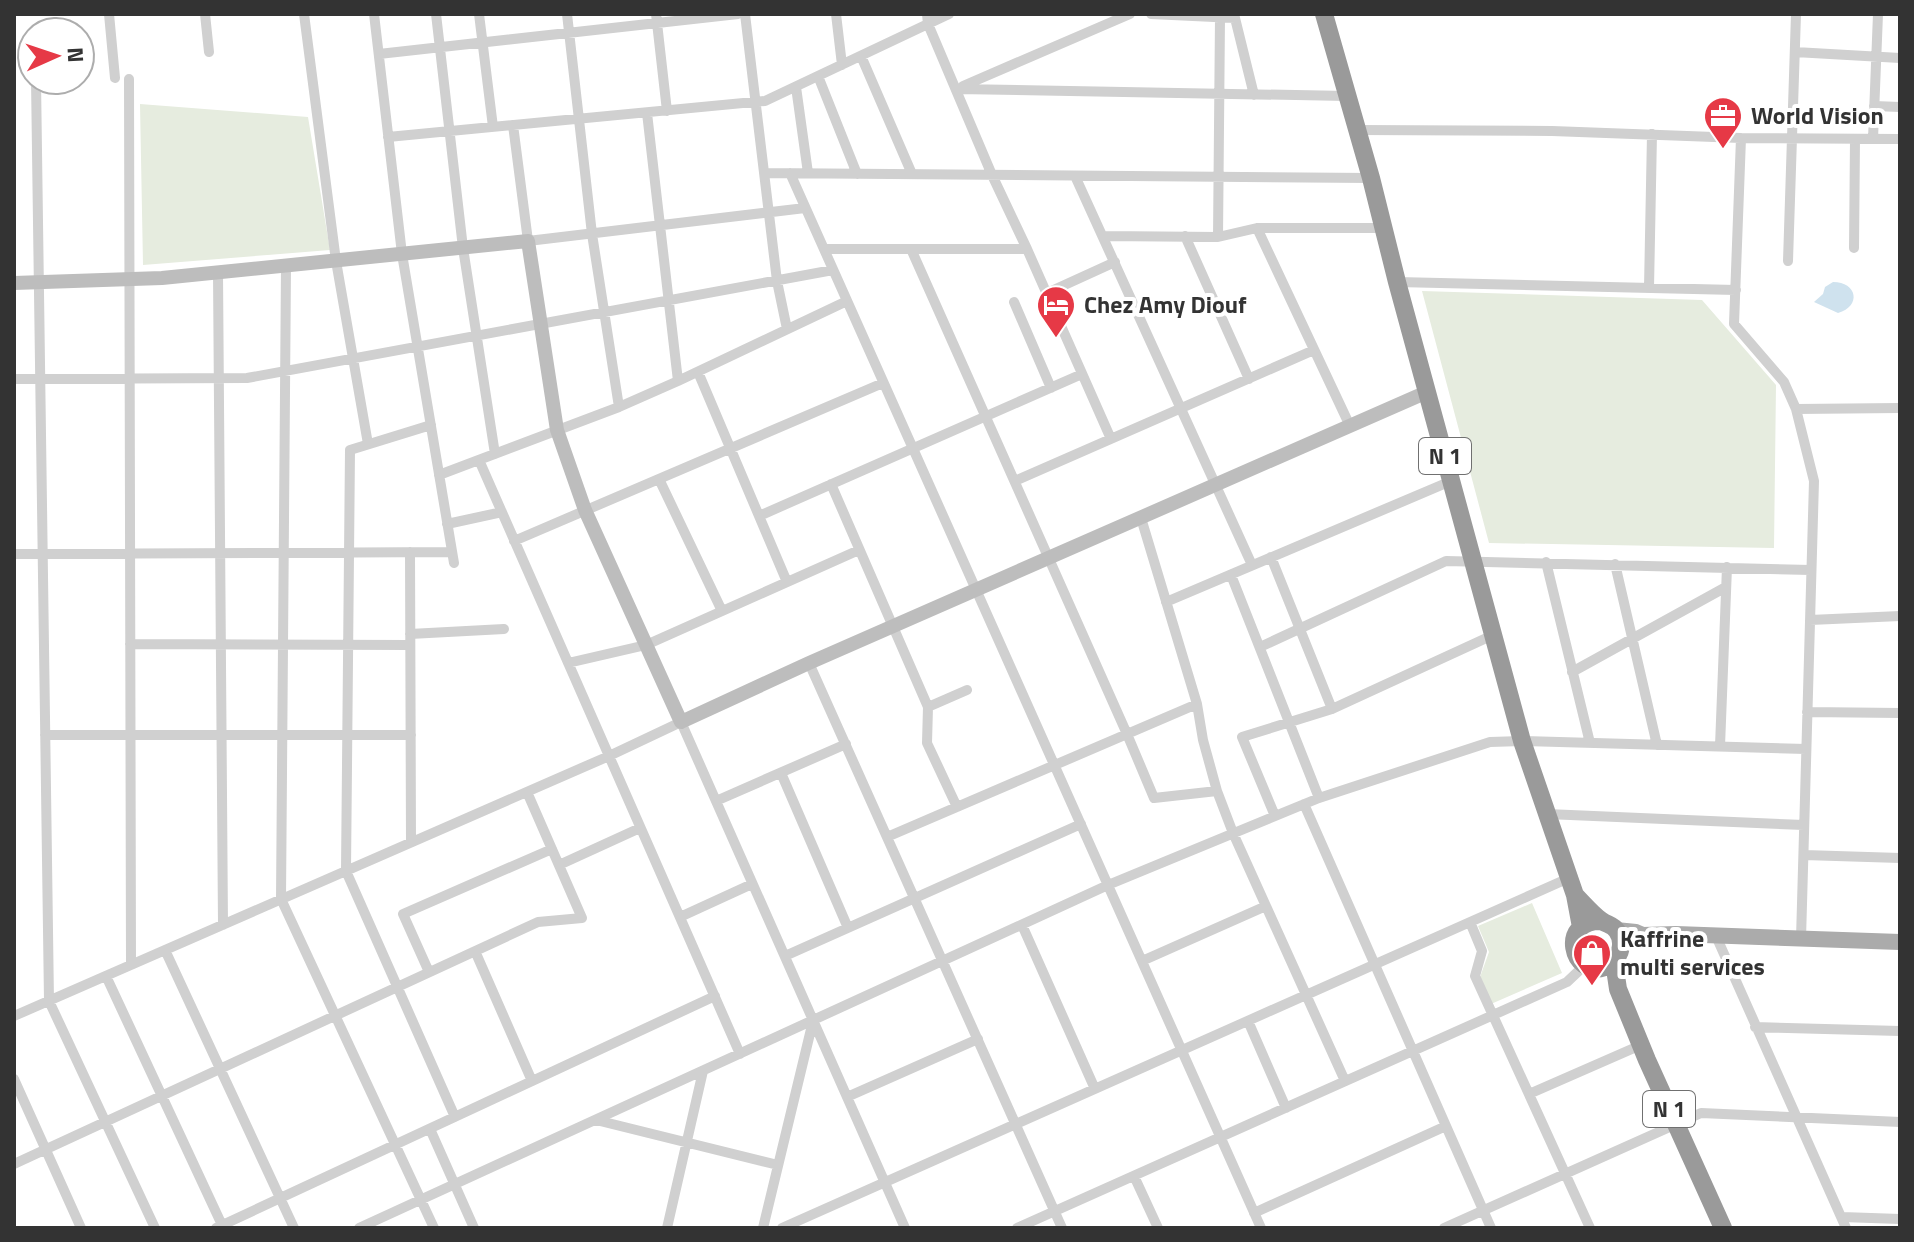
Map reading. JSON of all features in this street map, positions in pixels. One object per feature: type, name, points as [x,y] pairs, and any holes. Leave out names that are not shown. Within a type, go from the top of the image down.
[{"type":"highway","name":"N 1","points":[[1324,14],[1522,741],[1572,887],[1581,927]]},
{"type":"highway","name":"N 1","points":[[1572,887],[1609,925]]},
{"type":"highway","points":[[1587,923],[1609,925],[1619,936],[1605,961],[1575,954],[1576,933],[1581,927],[1587,923]]},
{"type":"highway","name":"N 1","points":[[1605,961],[1611,983],[1618,989],[1718,1225]]},
{"type":"main road","points":[[14,283],[162,278],[528,241],[557,430],[585,510],[681,722],[1427,392]]},
{"type":"main road","points":[[1609,925],[1643,935],[1900,942]]},
{"type":"main road","points":[[1605,961],[1643,935]]},
{"type":"street","points":[[109,14],[115,78]]},
{"type":"street","points":[[205,14],[209,52]]},
{"type":"street","points":[[304,14],[336,261],[368,444]]},
{"type":"street","points":[[14,554],[410,552],[453,557],[402,254],[374,14]]},
{"type":"street","points":[[436,14],[463,248],[495,454]]},
{"type":"street","points":[[479,14],[493,127]]},
{"type":"street","points":[[567,14],[592,234],[619,407]]},
{"type":"street","points":[[379,54],[569,33],[656,18],[738,14]]},
{"type":"street","points":[[745,14],[777,281],[787,329]]},
{"type":"street","points":[[836,14],[842,65]]},
{"type":"street","points":[[388,137],[765,101],[861,56],[928,19],[949,14]]},
{"type":"street","points":[[957,89],[1104,19],[1130,14]]},
{"type":"street","points":[[1151,14],[1234,16],[1254,95]]},
{"type":"street","points":[[1788,261],[1796,14]]},
{"type":"street","points":[[1873,139],[1878,14]]},
{"type":"street","points":[[1218,237],[1220,17]]},
{"type":"street","points":[[656,18],[667,111]]},
{"type":"street","points":[[928,19],[992,175],[1111,439]]},
{"type":"street","points":[[1795,52],[1900,58]]},
{"type":"street","points":[[861,56],[912,174]]},
{"type":"street","points":[[818,76],[857,174]]},
{"type":"street","points":[[129,79],[131,965]]},
{"type":"street","points":[[796,87],[808,173]]},
{"type":"street","points":[[957,89],[1347,96]]},
{"type":"street","points":[[36,96],[49,1001],[155,1228]]},
{"type":"street","points":[[1874,106],[1900,107]]},
{"type":"street","points":[[647,113],[678,381]]},
{"type":"street","points":[[513,125],[528,241],[805,208]]},
{"type":"street","points":[[1357,130],[1900,139]]},
{"type":"street","points":[[1649,288],[1652,134]]},
{"type":"street","points":[[1741,138],[1734,324],[1784,382],[1796,409],[1814,481],[1801,939]]},
{"type":"street","points":[[1854,248],[1855,139]]},
{"type":"street","points":[[764,173],[1371,178]]},
{"type":"street","points":[[790,173],[1261,1228]]},
{"type":"street","points":[[1075,176],[1252,565]]},
{"type":"street","points":[[1103,236],[1218,237],[1257,228],[1383,228]]},
{"type":"street","points":[[1257,228],[1350,426]]},
{"type":"street","points":[[1185,236],[1249,379]]},
{"type":"street","points":[[824,249],[1027,249]]},
{"type":"street","points":[[911,249],[1154,798],[1217,791]]},
{"type":"street","points":[[1047,293],[1115,262]]},
{"type":"street","points":[[286,266],[281,899],[434,1228]]},
{"type":"street","points":[[14,379],[247,378],[833,270]]},
{"type":"street","points":[[218,273],[223,925]]},
{"type":"street","points":[[1397,282],[1736,290]]},
{"type":"street","points":[[439,475],[619,407],[847,301]]},
{"type":"street","points":[[1014,302],[1051,388]]},
{"type":"street","points":[[1015,481],[1314,350]]},
{"type":"street","points":[[698,372],[787,582]]},
{"type":"street","points":[[759,516],[1082,374]]},
{"type":"street","points":[[514,541],[883,383]]},
{"type":"street","points":[[1796,409],[1900,408]]},
{"type":"street","points":[[431,425],[350,450],[346,871],[455,1117]]},
{"type":"street","points":[[479,460],[740,1054]]},
{"type":"street","points":[[659,479],[722,611]]},
{"type":"street","points":[[1166,602],[1451,481]]},
{"type":"street","points":[[831,484],[928,707],[927,743],[957,807]]},
{"type":"street","points":[[447,524],[502,512]]},
{"type":"street","points":[[1141,518],[1197,704],[1217,791],[1345,1081]]},
{"type":"street","points":[[568,663],[646,645],[859,550]]},
{"type":"street","points":[[410,552],[411,842]]},
{"type":"street","points":[[1271,557],[1332,709]]},
{"type":"street","points":[[1260,647],[1446,561],[1811,570]]},
{"type":"street","points":[[1546,562],[1590,743]]},
{"type":"street","points":[[1615,564],[1657,745]]},
{"type":"street","points":[[1720,746],[1727,567]]},
{"type":"street","points":[[1231,575],[1319,798]]},
{"type":"street","points":[[1572,672],[1726,587]]},
{"type":"street","points":[[1810,620],[1900,616]]},
{"type":"street","points":[[130,644],[348,645],[504,629]]},
{"type":"street","points":[[1275,816],[1242,737],[1332,709],[1493,635]]},
{"type":"street","points":[[809,663],[1062,1228]]},
{"type":"street","points":[[928,707],[967,690]]},
{"type":"street","points":[[887,837],[1197,704]]},
{"type":"street","points":[[1807,712],[1900,713]]},
{"type":"street","points":[[14,1016],[681,722],[905,1228]]},
{"type":"street","points":[[45,735],[411,735]]},
{"type":"street","points":[[359,1228],[1108,885],[1319,798],[1490,742],[1806,749]]},
{"type":"street","points":[[716,801],[846,744]]},
{"type":"street","points":[[781,773],[848,928]]},
{"type":"street","points":[[14,1164],[538,922],[582,918],[527,792]]},
{"type":"street","points":[[1304,804],[1491,1228]]},
{"type":"street","points":[[1547,814],[1804,825]]},
{"type":"street","points":[[785,956],[1081,824]]},
{"type":"street","points":[[559,865],[640,828]]},
{"type":"street","points":[[429,972],[403,914],[552,849]]},
{"type":"street","points":[[1804,855],[1900,858]]},
{"type":"street","points":[[680,917],[752,884]]},
{"type":"street","points":[[782,1228],[1470,922],[1572,887]]},
{"type":"street","points":[[1142,961],[1266,906]]},
{"type":"street","points":[[1470,922],[1482,951],[1475,976],[1590,1228]]},
{"type":"street","points":[[1022,925],[1095,1089]]},
{"type":"street","points":[[1716,936],[1844,1223],[1900,1219]]},
{"type":"street","points":[[165,950],[294,1228]]},
{"type":"street","points":[[475,951],[532,1081]]},
{"type":"street","points":[[1017,1228],[1567,982],[1605,961]]},
{"type":"street","points":[[106,976],[219,1227],[238,1223],[280,1198],[715,996]]},
{"type":"street","points":[[763,1228],[813,1021]]},
{"type":"street","points":[[1248,1021],[1286,1108]]},
{"type":"street","points":[[1755,1027],[1900,1031]]},
{"type":"street","points":[[847,1097],[978,1039]]},
{"type":"street","points":[[1529,1094],[1641,1045]]},
{"type":"street","points":[[667,1228],[703,1071]]},
{"type":"street","points":[[14,1079],[81,1228]]},
{"type":"street","points":[[1444,1228],[1701,1113],[1900,1122]]},
{"type":"street","points":[[596,1120],[778,1165]]},
{"type":"street","points":[[1254,1213],[1446,1126]]},
{"type":"street","points":[[430,1129],[474,1228]]},
{"type":"street","points":[[1134,1176],[1158,1228]]},
{"type":"shaded area","points":[[140,104],[308,117],[330,250],[143,265]]},
{"type":"shaded area","points":[[1422,291],[1702,300],[1776,385],[1774,548],[1489,543]]},
{"type":"shaded area","points":[[1532,903],[1562,973],[1491,1004],[1480,977],[1489,952],[1478,926]]},
{"type":"water","points":[[1833,282],[1847,286],[1854,295],[1851,305],[1838,313],[1814,302]]},
{"type":"place","name":"World Vision","points":[[1723,150]]},
{"type":"place","name":"Chez Amy Diouf","points":[[1056,339]]},
{"type":"place","name":"Kaffrine multi services","points":[[1592,987]]}]
